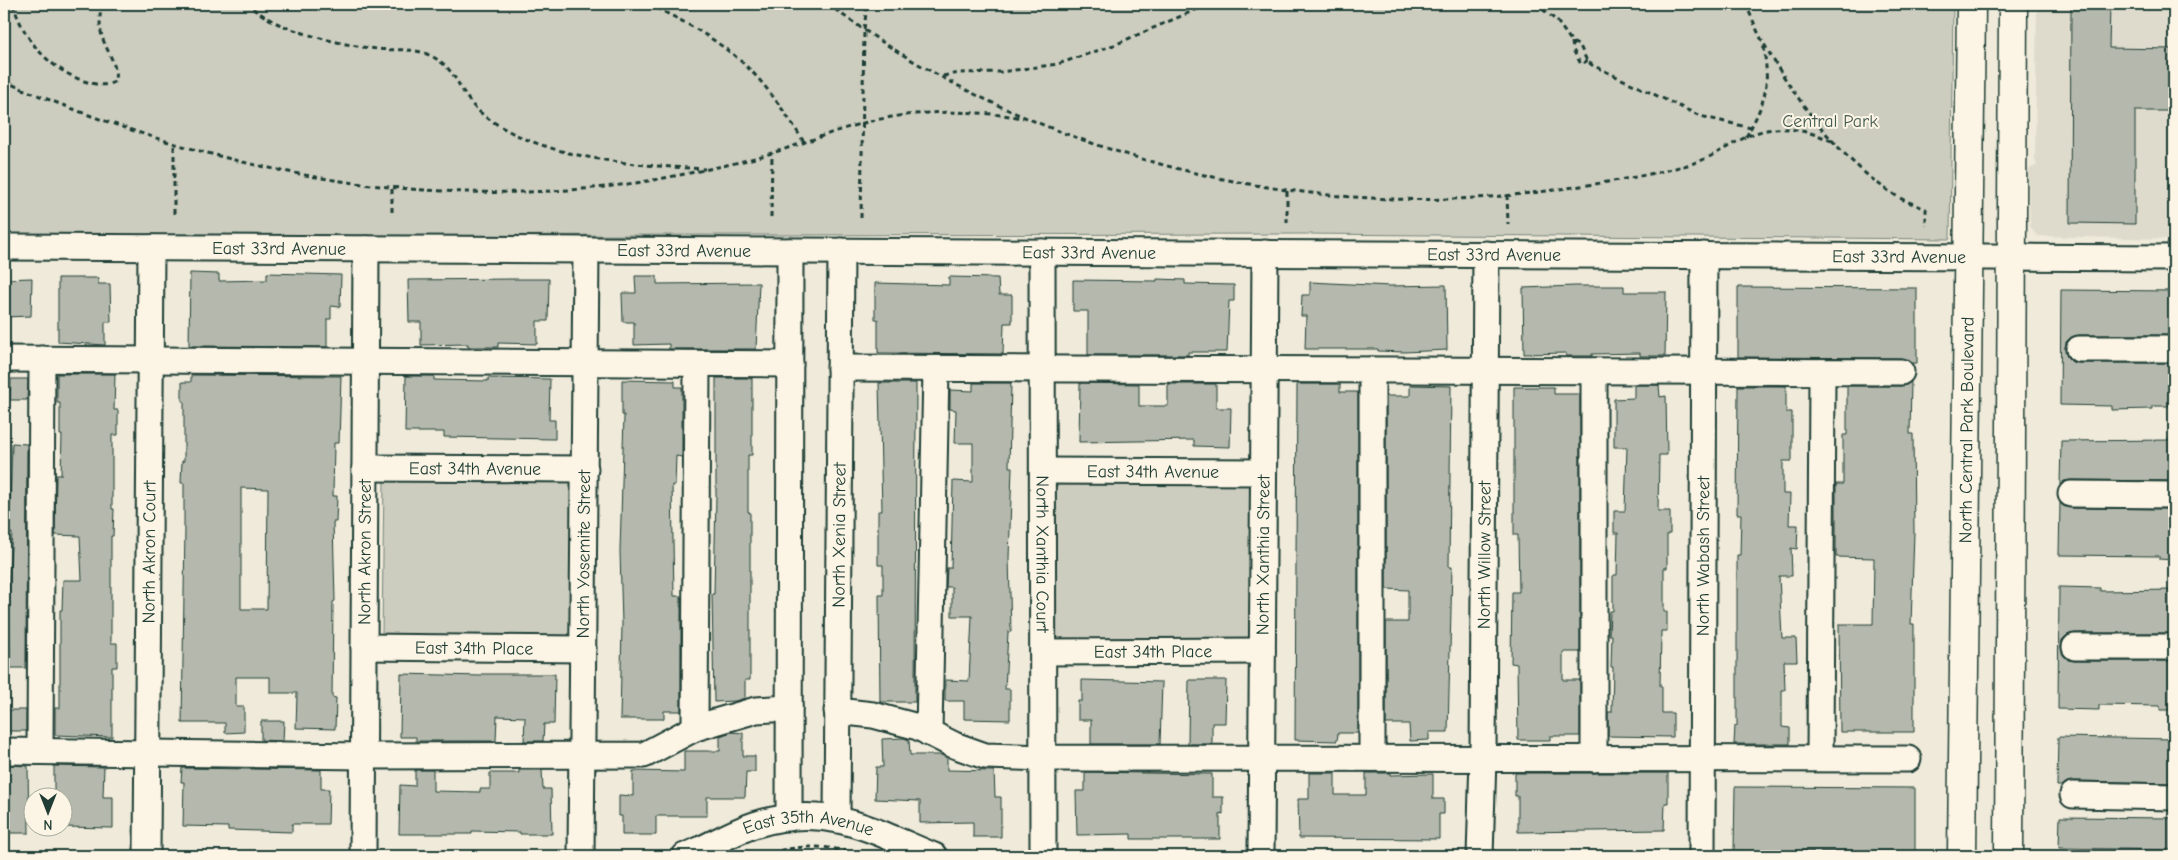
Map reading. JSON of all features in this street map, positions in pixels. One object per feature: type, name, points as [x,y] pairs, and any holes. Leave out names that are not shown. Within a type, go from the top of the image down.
[{"type":"main road","name":"North Central Park Boulevard","points":[[1962,856],[1971,4]]},
{"type":"main road","points":[[2010,856],[2013,4]]},
{"type":"street","name":"East 33rd Avenue","points":[[4,247],[2174,258]]},
{"type":"street","name":"North Akron Court","points":[[147,856],[150,248]]},
{"type":"street","name":"North Akron Street","points":[[363,856],[366,249]]},
{"type":"street","name":"North Yosemite Street","points":[[581,856],[586,250]]},
{"type":"street","points":[[789,818],[790,251]]},
{"type":"street","name":"North Xenia Street","points":[[837,819],[841,251]]},
{"type":"street","name":"North Xanthia Court","points":[[1042,252],[1043,856]]},
{"type":"street","name":"North Xanthia Street","points":[[1261,856],[1265,253]]},
{"type":"street","name":"North Willow Street","points":[[1480,856],[1483,758],[1486,254]]},
{"type":"street","name":"North Wabash Street","points":[[1702,856],[1704,255]]},
{"type":"street","points":[[2079,349],[2174,349]]},
{"type":"street","points":[[4,359],[790,364]]},
{"type":"street","points":[[40,751],[42,359]]},
{"type":"street","points":[[695,728],[697,364]]},
{"type":"street","points":[[840,368],[1901,372]]},
{"type":"street","points":[[929,733],[936,369]]},
{"type":"street","points":[[1372,370],[1372,758]]},
{"type":"street","points":[[1594,371],[1594,759]]},
{"type":"street","points":[[1820,758],[1822,372]]},
{"type":"street","name":"East 34th Avenue","points":[[365,468],[585,469]]},
{"type":"street","name":"East 34th Avenue","points":[[1043,471],[1263,472]]},
{"type":"street","points":[[2071,494],[2174,495]]},
{"type":"street","name":"East 34th Place","points":[[364,647],[583,649]]},
{"type":"street","points":[[2075,647],[2174,647]]},
{"type":"street","name":"East 34th Place","points":[[1043,652],[1262,651]]},
{"type":"street","points":[[4,751],[364,756],[644,755],[695,728],[756,710],[789,708]]},
{"type":"street","points":[[837,711],[873,715],[918,727],[985,756],[1043,758],[1908,759]]},
{"type":"street","points":[[2073,796],[2174,797]]},
{"type":"street","name":"East 35th Avenue","points":[[685,856],[755,825],[789,818],[812,817],[837,819],[877,830],[934,856]]},
{"type":"path","points":[[13,4],[24,32],[39,53],[54,67],[88,82],[108,86],[114,82],[116,76],[102,35],[101,4]]},
{"type":"path","points":[[245,4],[280,24],[313,35],[346,44],[378,49],[411,50],[428,54],[442,62],[455,76],[478,112],[501,128],[532,141],[570,153],[608,161],[647,166],[711,169]]},
{"type":"path","points":[[648,4],[705,34],[743,63],[778,102],[804,142]]},
{"type":"path","points":[[828,4],[864,30],[943,76],[1026,119],[1103,147],[1165,165],[1217,178],[1287,189],[1368,197],[1428,199],[1508,195],[1556,190],[1655,173],[1695,163],[1720,153],[1745,137],[1761,131],[1800,130],[1817,134],[1836,143]]},
{"type":"path","points":[[862,218],[864,30],[867,4]]},
{"type":"path","points":[[943,76],[959,73],[1001,72],[1058,64],[1114,45],[1209,4]]},
{"type":"path","points":[[1536,4],[1548,12],[1572,42],[1580,46],[1587,61],[1700,116],[1750,128]]},
{"type":"path","points":[[1547,4],[1548,12]]},
{"type":"path","points":[[1747,4],[1762,40],[1806,109],[1836,143],[1874,180],[1899,197],[1926,209],[1926,226]]},
{"type":"path","points":[[1745,137],[1759,112],[1766,94],[1768,74],[1762,40]]},
{"type":"path","points":[[1572,42],[1573,50],[1581,64],[1587,61]]},
{"type":"path","points":[[4,81],[107,123],[174,145],[245,164],[326,180],[392,189],[476,193],[556,191],[656,180],[711,169],[772,153],[862,123],[891,117],[945,112],[997,114],[1026,119]]},
{"type":"path","points":[[174,145],[174,214]]},
{"type":"path","points":[[771,217],[772,153]]},
{"type":"path","points":[[392,189],[392,216]]},
{"type":"path","points":[[1287,189],[1287,223]]},
{"type":"path","points":[[1508,195],[1508,224]]},
{"type":"path","points":[[763,856],[804,847],[838,850],[861,856]]},
{"type":"shaded area","points":[[2037,4],[2174,4],[2174,239],[2037,236],[2030,226],[2028,170],[2037,165],[2035,159]]},
{"type":"green space","name":"Central Park","points":[[4,4],[1953,4],[1950,239],[1303,234],[149,236],[4,234]]},
{"type":"green space","points":[[384,480],[573,482],[571,636],[382,634]]},
{"type":"green space","points":[[1251,482],[1250,640],[1054,640],[1055,483]]},
{"type":"building","points":[[2071,4],[2110,4],[2109,48],[2174,49],[2174,111],[2135,111],[2135,224],[2070,223]]},
{"type":"building","points":[[190,273],[219,274],[219,281],[267,280],[267,273],[341,275],[340,307],[331,306],[331,319],[327,319],[327,347],[189,346]]},
{"type":"building","points":[[635,276],[657,276],[657,284],[759,283],[756,349],[669,349],[669,344],[634,345],[634,322],[623,322],[622,293],[636,293]]},
{"type":"building","points":[[949,277],[998,278],[999,295],[1012,295],[1012,323],[1004,323],[1003,354],[878,353],[878,319],[875,319],[875,283],[949,285]]},
{"type":"building","points":[[32,278],[31,316],[4,317],[4,279]]},
{"type":"building","points":[[58,278],[98,278],[98,284],[110,284],[111,322],[105,322],[105,345],[58,342]]},
{"type":"building","points":[[549,279],[548,321],[537,321],[537,344],[498,343],[498,347],[468,347],[468,344],[421,345],[421,322],[409,322],[408,280]]},
{"type":"building","points":[[1157,279],[1185,280],[1185,284],[1234,285],[1234,301],[1229,301],[1227,352],[1188,352],[1188,355],[1088,355],[1088,311],[1073,311],[1073,280],[1157,281]]},
{"type":"building","points":[[1310,282],[1390,286],[1446,285],[1447,350],[1404,352],[1378,351],[1378,349],[1305,349],[1306,316],[1301,316],[1302,295],[1310,295]]},
{"type":"building","points":[[1624,286],[1624,292],[1666,292],[1665,356],[1640,356],[1640,353],[1592,354],[1592,356],[1566,356],[1566,353],[1524,354],[1523,288]]},
{"type":"building","points":[[1738,287],[1917,288],[1917,363],[1901,358],[1738,357]]},
{"type":"building","points":[[2061,290],[2174,291],[2174,335],[2079,335],[2071,337],[2066,342],[2065,349],[2067,357],[2072,362],[2079,363],[2174,363],[2174,406],[2152,406],[2152,409],[2112,410],[2112,406],[2060,405]]},
{"type":"building","points":[[57,374],[115,374],[114,410],[118,410],[118,435],[112,435],[112,509],[114,509],[113,536],[111,536],[111,643],[117,643],[117,667],[112,667],[112,737],[55,735],[55,708],[60,708],[60,610],[62,610],[63,580],[82,580],[80,536],[55,535],[56,475],[61,475],[62,435],[60,435],[60,403],[57,403]]},
{"type":"building","points":[[191,375],[341,376],[339,443],[334,443],[333,496],[337,496],[336,522],[333,522],[335,601],[333,602],[332,697],[336,698],[335,729],[296,728],[297,693],[270,693],[270,677],[236,677],[236,707],[244,707],[244,732],[225,733],[225,723],[182,723],[185,528],[184,483],[181,483],[182,461],[184,461],[184,401],[182,401],[182,382],[191,382]],"holes":[[[241,488],[268,489],[267,609],[241,609]]]},
{"type":"building","points":[[406,376],[434,376],[434,380],[488,381],[488,378],[550,379],[549,420],[555,420],[555,439],[444,437],[444,432],[405,432]]},
{"type":"building","points":[[716,378],[752,378],[752,455],[748,455],[750,680],[745,680],[745,698],[735,701],[714,702],[712,594],[714,594],[716,496]]},
{"type":"building","points":[[11,379],[28,379],[27,400],[10,400]]},
{"type":"building","points":[[622,380],[675,381],[675,387],[682,387],[682,457],[676,456],[675,485],[672,485],[674,596],[681,596],[681,711],[664,711],[664,719],[620,719],[622,624],[620,551],[624,415],[622,415]]},
{"type":"building","points":[[1911,381],[1910,434],[1913,434],[1914,532],[1911,624],[1914,624],[1914,732],[1840,732],[1839,624],[1873,624],[1874,558],[1836,557],[1836,484],[1843,484],[1843,435],[1847,435],[1847,386],[1901,386]]},
{"type":"building","points":[[879,383],[916,383],[915,702],[880,702],[879,595],[883,595],[883,565],[878,565],[878,511],[882,511]]},
{"type":"building","points":[[973,383],[1011,383],[1009,467],[1012,467],[1009,558],[1011,632],[1008,632],[1005,689],[1010,689],[1010,720],[964,719],[964,701],[945,701],[945,680],[969,681],[972,616],[952,616],[952,587],[946,587],[947,568],[951,568],[953,481],[973,482],[973,443],[955,443],[956,410],[950,409],[950,390],[973,391]]},
{"type":"building","points":[[1080,383],[1139,384],[1139,406],[1168,406],[1168,384],[1216,384],[1216,408],[1231,408],[1230,447],[1194,446],[1194,440],[1079,442]]},
{"type":"building","points":[[1297,384],[1340,384],[1340,392],[1358,392],[1358,733],[1338,733],[1337,741],[1295,740]]},
{"type":"building","points":[[1410,385],[1451,386],[1449,567],[1452,567],[1448,732],[1429,732],[1429,740],[1410,741],[1409,724],[1386,724],[1386,622],[1408,622],[1408,590],[1386,589],[1386,396],[1410,396]]},
{"type":"building","points":[[1634,385],[1659,385],[1660,397],[1666,396],[1667,455],[1659,455],[1658,511],[1670,511],[1670,534],[1667,534],[1667,568],[1664,568],[1664,612],[1667,612],[1667,631],[1661,631],[1660,686],[1662,686],[1662,713],[1673,713],[1673,737],[1608,736],[1608,712],[1612,712],[1613,667],[1611,667],[1612,635],[1609,635],[1610,611],[1613,611],[1613,575],[1617,575],[1618,533],[1614,533],[1614,511],[1625,511],[1627,447],[1614,447],[1614,399],[1634,398]]},
{"type":"building","points":[[1738,386],[1786,386],[1786,412],[1792,412],[1792,461],[1783,461],[1783,494],[1790,494],[1789,525],[1798,525],[1797,549],[1791,548],[1792,576],[1779,576],[1782,638],[1796,638],[1797,661],[1784,661],[1785,690],[1782,690],[1782,727],[1790,728],[1790,744],[1734,744],[1735,726],[1737,726],[1737,555],[1740,555],[1741,514],[1737,514]]},
{"type":"building","points":[[1514,387],[1554,387],[1554,394],[1580,394],[1580,652],[1563,652],[1563,680],[1580,680],[1580,736],[1550,736],[1550,740],[1518,740],[1517,664],[1511,663],[1512,592],[1519,592],[1518,535],[1514,535]]},
{"type":"building","points":[[2174,440],[2174,481],[2071,480],[2064,481],[2060,485],[2061,441]]},
{"type":"building","points":[[12,443],[27,444],[26,668],[10,668],[9,576],[12,533],[9,533],[9,506]]},
{"type":"building","points":[[2060,503],[2071,508],[2174,509],[2174,560],[2159,559],[2159,556],[2059,555]]},
{"type":"building","points":[[2059,587],[2100,588],[2100,591],[2174,590],[2174,633],[2075,633],[2067,635],[2062,640],[2061,647],[2063,655],[2068,660],[2075,661],[2174,661],[2174,710],[2160,710],[2160,706],[2099,705],[2099,710],[2058,709]]},
{"type":"building","points":[[401,674],[481,676],[481,674],[555,674],[554,724],[544,724],[543,741],[524,741],[525,717],[497,716],[496,741],[416,741],[416,737],[400,737]]},
{"type":"building","points":[[1082,680],[1162,682],[1160,744],[1091,744],[1091,720],[1078,720],[1078,701],[1082,701]]},
{"type":"building","points":[[1189,680],[1226,680],[1225,723],[1212,723],[1212,744],[1188,744]]},
{"type":"building","points":[[8,710],[26,710],[26,731],[8,731]]},
{"type":"building","points":[[261,721],[284,721],[283,741],[261,740]]},
{"type":"building","points":[[731,732],[743,733],[743,756],[755,756],[755,772],[746,772],[745,797],[707,797],[707,816],[656,816],[656,835],[622,835],[622,816],[619,816],[619,795],[633,796],[633,771],[684,772],[684,751],[720,751],[720,736]]},
{"type":"building","points":[[2058,737],[2174,739],[2174,783],[2073,781],[2057,786]]},
{"type":"building","points":[[904,738],[909,740],[910,755],[941,755],[947,758],[947,770],[994,771],[995,797],[1001,797],[1001,837],[973,837],[973,822],[920,823],[920,801],[875,799],[876,767],[883,767],[882,739]]},
{"type":"building","points":[[6,765],[28,766],[28,788],[22,788],[22,833],[6,833]]},
{"type":"building","points":[[54,766],[104,767],[103,797],[113,797],[113,828],[72,827],[72,788],[54,788]]},
{"type":"building","points":[[182,768],[321,770],[321,789],[329,789],[328,824],[292,824],[292,832],[228,830],[228,827],[183,826],[184,782],[181,782]]},
{"type":"building","points":[[415,770],[433,770],[433,791],[480,792],[480,789],[490,789],[490,773],[519,773],[519,770],[542,770],[543,789],[551,789],[552,834],[472,831],[472,834],[399,834],[400,785],[415,786]]},
{"type":"building","points":[[1085,772],[1212,774],[1212,797],[1223,797],[1223,814],[1220,813],[1220,839],[1131,839],[1131,834],[1077,835],[1076,791],[1085,791]]},
{"type":"building","points":[[1309,773],[1335,773],[1335,795],[1366,795],[1366,773],[1390,773],[1390,775],[1433,774],[1433,799],[1444,799],[1444,814],[1439,814],[1439,839],[1299,838],[1298,799],[1309,799]]},
{"type":"building","points":[[1515,773],[1668,773],[1668,803],[1665,803],[1664,830],[1518,832],[1518,796],[1515,796]]},
{"type":"building","points":[[1735,787],[1915,788],[1915,852],[1734,851]]},
{"type":"building","points":[[2060,817],[2174,818],[2174,850],[2059,848]]}]
